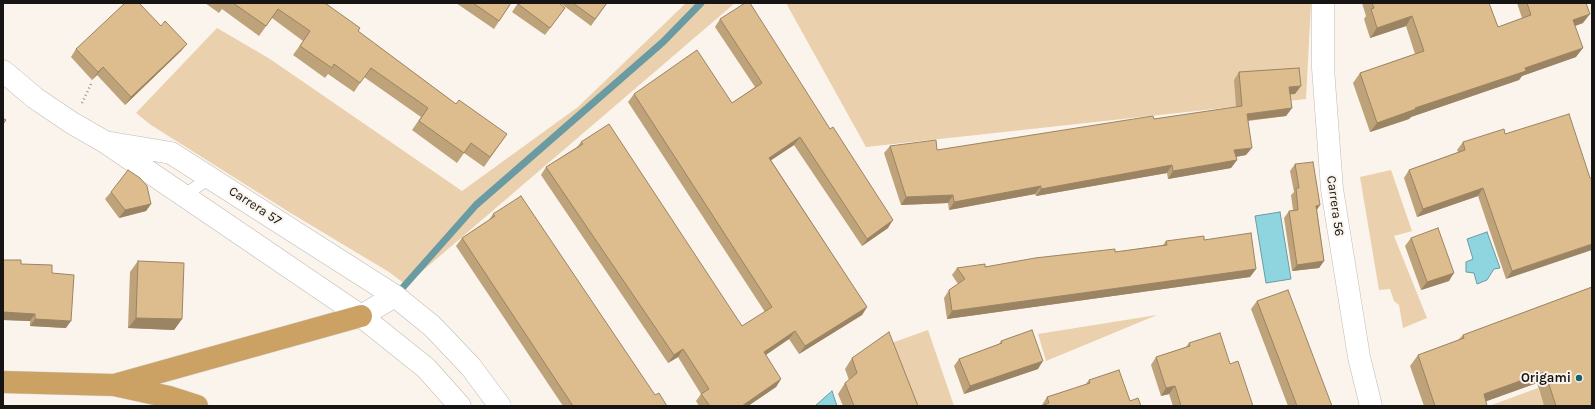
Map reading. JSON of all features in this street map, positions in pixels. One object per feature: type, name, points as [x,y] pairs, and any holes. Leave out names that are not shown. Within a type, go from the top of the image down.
[{"type":"highway","points":[[114,385],[360,316]]},
{"type":"highway","points":[[3,382],[114,385],[169,397],[197,406]]},
{"type":"street","name":"Carrera 56","points":[[1323,3],[1323,68],[1332,189],[1359,357],[1371,406]]},
{"type":"street","name":"Carrera 57","points":[[3,71],[35,98],[66,119],[106,142],[360,316],[426,368],[460,406]]},
{"type":"street","name":"Carrera 57","points":[[106,142],[171,153],[211,177],[395,296],[436,331],[471,367],[500,406]]},
{"type":"street","points":[[360,316],[395,296]]},
{"type":"lane","points":[[183,196],[211,177]]},
{"type":"shaded area","points":[[686,3],[735,3],[406,285],[389,272],[289,212],[151,125],[136,113],[217,28],[270,59],[462,191],[578,107]]},
{"type":"shaded area","points":[[786,3],[1311,3],[1306,99],[866,147]]},
{"type":"shaded area","points":[[1391,170],[1412,231],[1394,236],[1427,318],[1403,328],[1399,305],[1394,301],[1390,289],[1379,290],[1360,177]]},
{"type":"shaded area","points":[[1157,315],[1046,361],[1038,334]]},
{"type":"shaded area","points":[[928,330],[954,406],[907,406],[886,345]]},
{"type":"shaded area","points":[[1538,388],[1544,406],[1489,406]]},
{"type":"water","points":[[1280,212],[1291,279],[1266,283],[1255,216]]},
{"type":"water","points":[[1487,232],[1500,268],[1494,269],[1487,280],[1477,284],[1474,273],[1466,272],[1466,262],[1473,259],[1467,239]]},
{"type":"water","points":[[832,391],[837,406],[815,406]]},
{"type":"building","points":[[125,3],[139,3],[161,26],[165,21],[187,44],[131,97],[103,67],[98,72],[76,49]]},
{"type":"building","points":[[233,3],[325,3],[360,28],[358,31],[456,104],[459,100],[507,134],[490,157],[471,143],[464,153],[419,121],[428,108],[371,68],[360,83],[334,64],[332,68],[300,46],[310,31],[278,9],[266,26]]},
{"type":"building","points":[[473,3],[511,3],[499,21]]},
{"type":"building","points":[[518,3],[559,3],[565,8],[550,28]]},
{"type":"building","points":[[573,3],[607,3],[595,19]]},
{"type":"building","points":[[745,3],[750,3],[830,129],[833,127],[893,220],[867,239],[800,137],[769,158],[867,307],[805,346],[795,331],[764,352],[781,379],[742,406],[710,406],[701,394],[709,389],[683,349],[674,355],[546,167],[583,144],[581,142],[609,124],[742,326],[772,307],[634,94],[697,50],[732,103],[762,83],[720,19]]},
{"type":"building","points":[[1372,3],[1489,3],[1498,27],[1531,15],[1527,3],[1586,3],[1590,14],[1573,20],[1583,48],[1525,68],[1526,71],[1415,108],[1416,109],[1377,123],[1360,73],[1424,51],[1412,16],[1377,28],[1371,9],[1374,8]]},
{"type":"building","points":[[1299,68],[1301,86],[1289,87],[1292,108],[1247,114],[1252,148],[1234,150],[1237,160],[1173,171],[1172,165],[1041,189],[1041,186],[954,202],[953,195],[906,197],[890,146],[936,140],[937,150],[1153,116],[1154,119],[1242,106],[1239,72]]},
{"type":"building","points":[[1569,114],[1590,178],[1592,178],[1592,244],[1512,271],[1483,188],[1423,209],[1409,170],[1465,150],[1463,142],[1504,129],[1505,134]]},
{"type":"building","points":[[1313,162],[1320,205],[1316,206],[1324,261],[1297,265],[1289,211],[1298,210],[1296,188],[1299,188],[1295,164]]},
{"type":"building","points":[[128,170],[140,178],[147,186],[151,204],[125,210],[111,192]]},
{"type":"building","points":[[521,196],[655,395],[659,393],[667,406],[573,406],[462,238],[495,216],[493,214]]},
{"type":"building","points":[[1438,228],[1454,273],[1427,282],[1411,238]]},
{"type":"building","points":[[1251,233],[1256,269],[952,311],[949,290],[965,279],[957,268],[985,264],[985,267],[1035,258],[1115,249],[1115,252],[1167,245],[1166,241],[1204,236],[1204,240]]},
{"type":"building","points":[[3,260],[21,260],[21,264],[52,265],[52,273],[74,275],[71,321],[35,319],[35,314],[3,312]]},
{"type":"building","points":[[138,261],[184,263],[182,319],[136,318]]},
{"type":"building","points":[[1592,287],[1592,406],[1556,406],[1545,372],[1484,394],[1487,406],[1435,406],[1418,355],[1464,338],[1463,335]]},
{"type":"building","points":[[1288,290],[1332,406],[1297,406],[1257,301]]},
{"type":"building","points":[[1032,330],[1043,361],[970,386],[959,359],[1002,343],[1001,341]]},
{"type":"building","points":[[889,332],[918,406],[854,406],[845,383],[857,373],[852,358]]},
{"type":"building","points":[[1220,333],[1230,364],[1238,361],[1253,406],[1181,406],[1175,386],[1166,388],[1156,357],[1190,346],[1189,343]]},
{"type":"building","points":[[1119,370],[1130,401],[1138,398],[1141,406],[1042,406],[1049,403],[1047,397],[1090,383],[1089,380]]},
{"type":"waterway","points":[[397,294],[476,205],[663,42],[701,3]]},
{"type":"place","name":"Origami","points":[[1579,378]]}]
